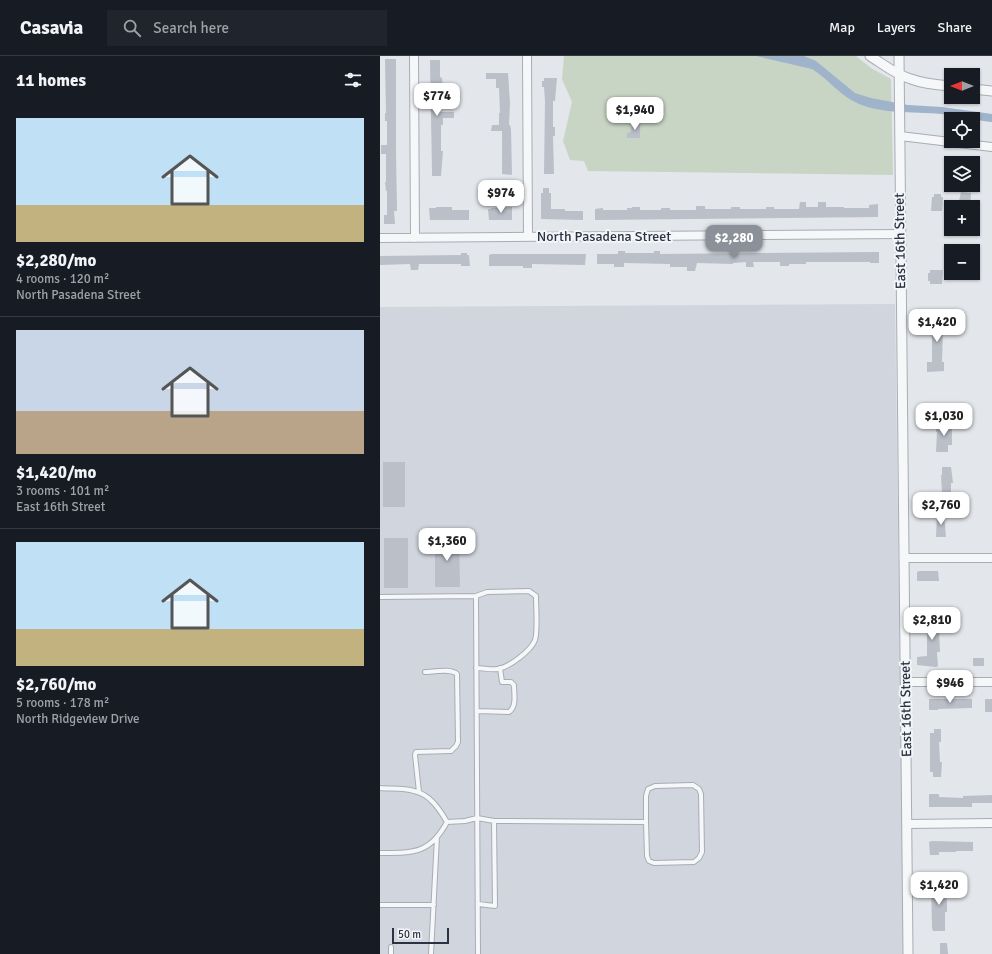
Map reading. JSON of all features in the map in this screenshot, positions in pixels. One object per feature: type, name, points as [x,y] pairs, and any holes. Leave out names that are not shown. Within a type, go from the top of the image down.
[{"type":"street","points":[[414,56],[415,238]]},
{"type":"street","points":[[527,56],[528,237]]},
{"type":"street","points":[[870,56],[911,79],[930,84],[944,85]]},
{"type":"street","name":"East 16th Street","points":[[899,56],[908,954]]},
{"type":"street","points":[[980,89],[992,91]]},
{"type":"street","points":[[900,136],[992,147]]},
{"type":"street","name":"North Pasadena Street","points":[[380,238],[900,234]]},
{"type":"street","points":[[904,558],[992,558]]},
{"type":"street","points":[[905,682],[992,682]]},
{"type":"street","points":[[907,824],[992,823]]},
{"type":"lane","points":[[380,597],[476,596],[487,592],[529,591],[536,596],[535,640],[531,647],[516,660],[500,668],[476,668]]},
{"type":"lane","points":[[476,596],[478,954]]},
{"type":"lane","points":[[477,711],[509,712],[512,710],[514,706],[514,685],[511,682],[502,682],[500,668]]},
{"type":"lane","points":[[419,792],[414,755],[416,752],[451,751],[458,742],[457,674],[450,671],[425,672]]},
{"type":"lane","points":[[693,785],[699,789],[701,794],[702,852],[699,858],[694,862],[654,863],[649,861],[647,856],[646,822],[646,796],[648,789],[655,786],[693,785]]},
{"type":"lane","points":[[380,788],[413,790],[419,792],[433,802],[448,822]]},
{"type":"lane","points":[[448,822],[465,821],[477,818],[494,821],[646,822]]},
{"type":"lane","points":[[478,904],[495,906],[494,821]]},
{"type":"lane","points":[[380,853],[410,853],[424,848],[437,837],[448,822]]},
{"type":"lane","points":[[431,954],[437,837]]},
{"type":"lane","points":[[380,905],[434,905]]},
{"type":"lane","points":[[391,947],[392,954]]},
{"type":"shaded area","points":[[895,304],[904,954],[380,954],[380,307]]},
{"type":"green space","points":[[564,56],[856,56],[871,68],[891,79],[893,175],[588,171],[584,161],[570,160],[563,141],[572,102],[562,79]]},
{"type":"water","points":[[756,56],[804,56],[816,61],[855,93],[871,98],[908,105],[942,107],[978,112],[944,112],[944,114],[896,112],[874,109],[848,98],[812,69]]},
{"type":"water","points":[[980,112],[992,114],[992,122],[980,120]]},
{"type":"building","points":[[385,59],[396,59],[397,211],[394,211],[395,224],[384,224],[384,215],[387,215],[387,191],[385,182],[386,154],[381,154],[381,145],[387,145],[387,121],[385,121]]},
{"type":"building","points":[[430,60],[440,60],[440,77],[442,78],[443,90],[440,90],[440,112],[454,112],[454,118],[443,118],[443,125],[441,125],[441,151],[443,151],[441,176],[432,176]]},
{"type":"building","points":[[486,73],[508,73],[512,175],[502,174],[502,131],[491,131],[492,125],[499,125],[499,88],[496,88],[496,79],[486,79]]},
{"type":"building","points":[[544,78],[557,78],[555,101],[553,101],[553,127],[555,127],[555,136],[553,136],[554,174],[544,174],[545,101],[542,81],[544,81]]},
{"type":"building","points":[[632,121],[640,122],[640,138],[627,138],[627,133],[631,132]]},
{"type":"building","points":[[543,188],[549,188],[549,193],[551,193],[551,209],[583,211],[583,220],[541,219],[541,193],[543,193]]},
{"type":"building","points":[[961,192],[971,193],[970,200],[959,200]]},
{"type":"building","points":[[934,194],[941,194],[941,197],[943,197],[942,211],[931,211],[932,197],[934,197]]},
{"type":"building","points":[[800,202],[806,202],[806,207],[818,207],[818,202],[826,202],[826,207],[844,208],[869,208],[869,205],[878,204],[878,217],[595,220],[595,209],[603,208],[603,210],[627,210],[627,208],[640,207],[640,210],[661,210],[661,208],[670,208],[670,210],[696,210],[696,206],[705,206],[705,209],[731,209],[731,207],[740,207],[740,209],[766,209],[766,207],[774,207],[774,209],[799,209]]},
{"type":"building","points":[[452,207],[452,210],[469,210],[469,220],[430,220],[429,208]]},
{"type":"building","points":[[512,207],[512,220],[489,220],[488,209]]},
{"type":"building","points":[[618,251],[625,251],[625,253],[654,253],[654,251],[660,251],[660,254],[879,252],[879,263],[806,262],[806,264],[789,264],[789,266],[780,266],[780,262],[753,262],[754,267],[746,267],[746,262],[733,264],[697,263],[695,271],[687,271],[687,267],[670,267],[670,264],[624,263],[624,267],[614,267],[614,264],[597,264],[597,254],[618,254]]},
{"type":"building","points":[[461,253],[467,253],[467,255],[469,255],[470,266],[461,266],[461,264],[419,264],[418,270],[411,270],[410,264],[380,265],[380,256],[461,255]]},
{"type":"building","points":[[586,254],[585,265],[532,264],[532,268],[523,268],[523,266],[489,266],[489,255]]},
{"type":"building","points":[[930,270],[943,270],[942,284],[930,284],[930,281],[928,281],[928,273],[930,273]]},
{"type":"building","points":[[932,312],[943,312],[943,318],[945,319],[945,326],[943,326],[942,362],[944,362],[944,371],[927,372],[927,362],[932,362]]},
{"type":"building","points":[[936,423],[952,423],[952,445],[948,445],[948,452],[936,452]]},
{"type":"building","points":[[383,462],[405,462],[405,507],[383,507]]},
{"type":"building","points":[[942,467],[951,467],[953,483],[951,483],[951,492],[942,492]]},
{"type":"building","points":[[937,514],[944,514],[946,537],[936,537]]},
{"type":"building","points":[[459,537],[460,587],[435,587],[435,538]]},
{"type":"building","points":[[384,538],[408,538],[408,588],[384,588]]},
{"type":"building","points":[[938,571],[939,581],[917,581],[917,572]]},
{"type":"building","points":[[927,614],[943,615],[943,629],[939,629],[940,652],[937,652],[938,666],[936,667],[917,665],[917,657],[927,656]]},
{"type":"building","points":[[973,658],[984,658],[984,666],[973,666]]},
{"type":"building","points":[[929,699],[972,699],[972,708],[929,710]]},
{"type":"building","points":[[985,699],[992,699],[992,712],[985,712]]},
{"type":"building","points":[[934,729],[941,729],[941,742],[939,742],[940,762],[942,762],[941,777],[933,777],[933,772],[930,772],[930,733],[934,733]]},
{"type":"building","points":[[929,794],[939,794],[939,797],[963,798],[963,796],[992,795],[992,803],[972,803],[972,807],[929,807]]},
{"type":"building","points":[[929,842],[973,842],[973,851],[939,852],[939,855],[930,855]]},
{"type":"building","points":[[931,882],[945,882],[947,912],[945,912],[945,931],[933,931],[932,928]]},
{"type":"building","points":[[940,943],[947,943],[948,954],[940,954]]}]
